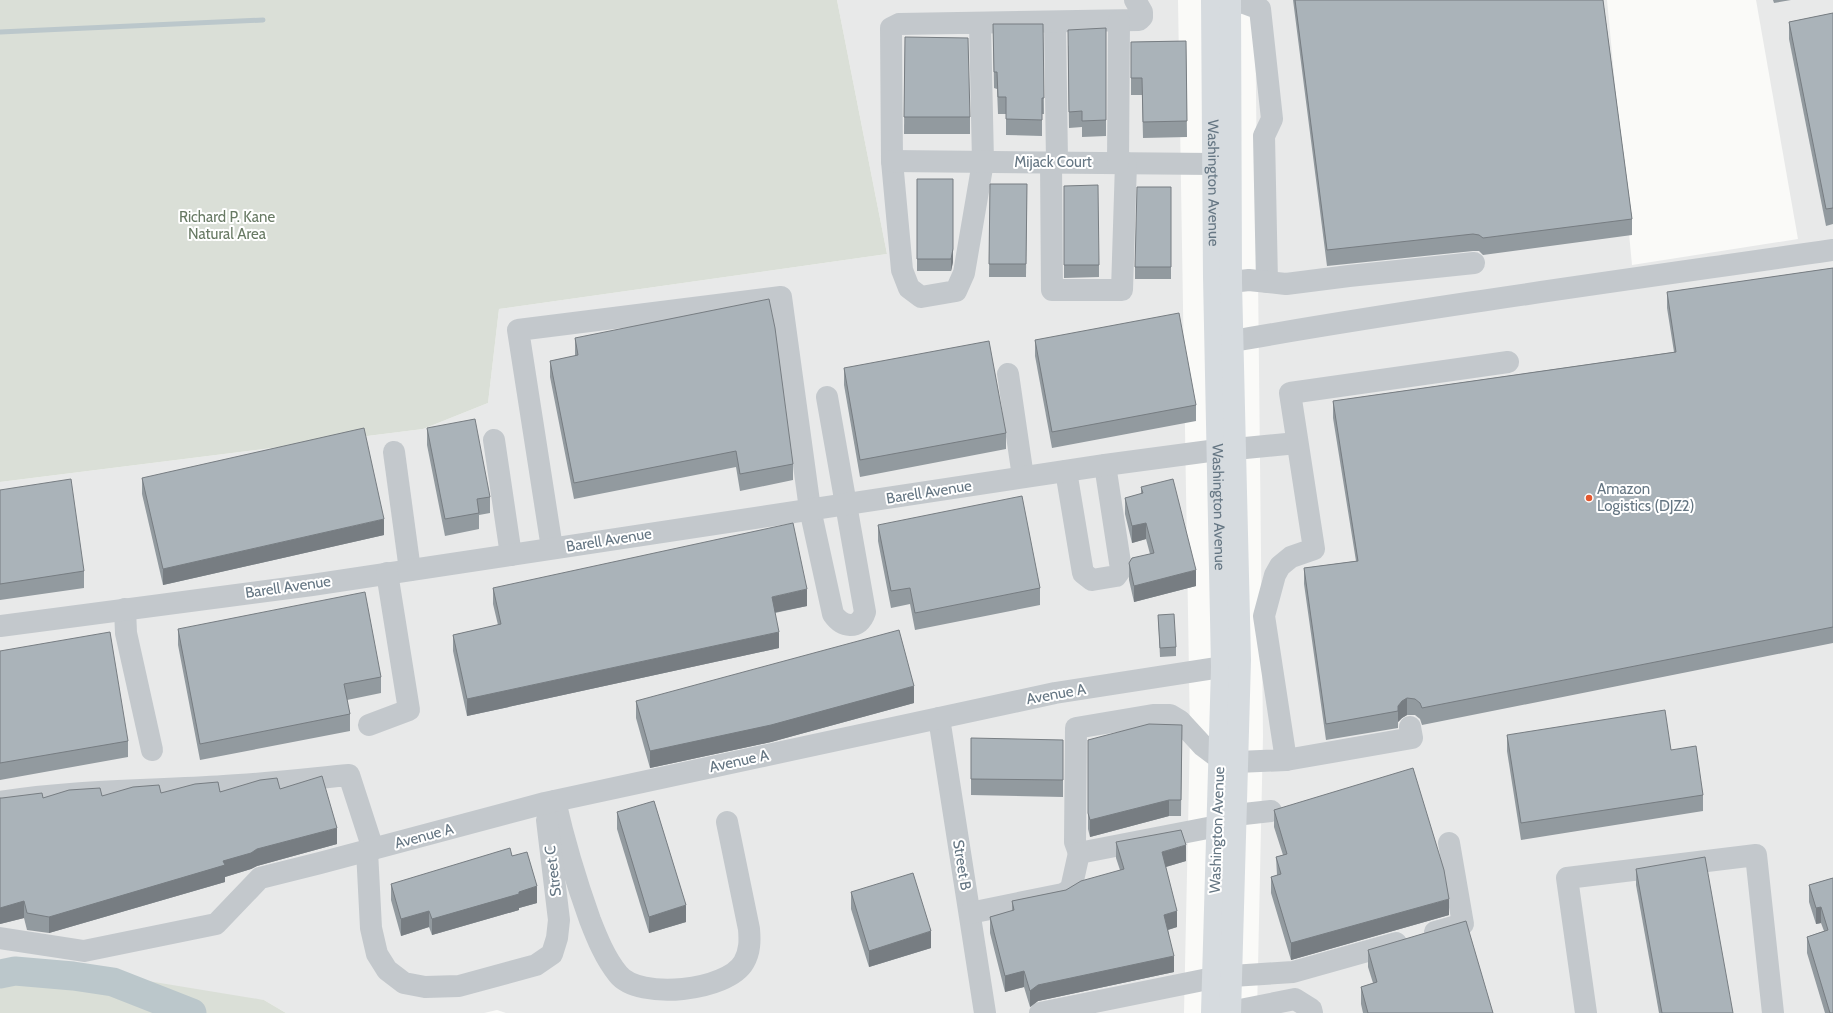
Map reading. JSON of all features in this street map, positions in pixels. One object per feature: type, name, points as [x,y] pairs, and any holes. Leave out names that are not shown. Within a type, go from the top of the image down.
[{"type":"main road","name":"Washington Avenue","points":[[1224,1],[1214,164],[1214,277],[1240,660],[1228,760]]},
{"type":"main road","name":"Washington Avenue","points":[[1224,1],[1233,341],[1226,450],[1222,667],[1228,760],[1222,977],[1224,1012]]},
{"type":"street","points":[[980,23],[983,162],[964,273],[956,291],[921,297],[909,288],[902,270],[892,161],[891,28],[898,24],[1138,20],[1142,17],[1142,12],[1135,0]]},
{"type":"street","points":[[1224,1],[1244,3],[1260,9],[1272,119],[1264,136],[1267,282]]},
{"type":"street","points":[[1055,22],[1052,290],[1122,290],[1122,163],[1119,20]]},
{"type":"street","name":"Mijack Court","points":[[892,161],[1214,164]]},
{"type":"street","points":[[1233,341],[1465,303],[1833,250]]},
{"type":"street","points":[[1231,282],[1249,280],[1286,284],[1349,276],[1474,264]]},
{"type":"street","points":[[552,548],[518,330],[781,297],[810,509],[833,614],[838,621],[850,625],[858,623],[863,618],[865,612],[827,397]]},
{"type":"street","points":[[1285,754],[1264,616],[1275,575],[1280,566],[1291,557],[1314,549],[1290,393],[1508,362]]},
{"type":"street","points":[[1008,374],[1023,478]]},
{"type":"street","points":[[494,440],[511,555]]},
{"type":"street","name":"Barell Avenue","points":[[0,626],[410,570],[1105,465],[1297,443]]},
{"type":"street","points":[[394,452],[410,570]]},
{"type":"street","points":[[1066,471],[1083,573],[1092,580],[1116,576],[1121,569],[1105,465]]},
{"type":"street","points":[[369,725],[409,710],[387,573]]},
{"type":"street","points":[[125,609],[126,633],[152,750]]},
{"type":"street","name":"Avenue A","points":[[0,938],[84,951],[216,924],[260,878],[550,802],[1055,693],[1222,667]]},
{"type":"street","points":[[970,913],[1063,894],[1071,889],[1078,853],[1075,842],[1076,728],[1153,715],[1170,715],[1180,721],[1203,746],[1228,760],[1412,738],[1410,727]]},
{"type":"street","name":"Street B","points":[[939,718],[985,1013]]},
{"type":"street","name":"Street C","points":[[0,802],[48,796],[122,790],[226,786],[349,775],[370,850],[372,928],[377,954],[387,970],[404,984],[425,987],[459,986],[536,965],[552,954],[557,938],[559,920],[550,802]]},
{"type":"street","points":[[550,802],[590,919],[608,959],[618,975],[632,984],[651,990],[674,990],[718,982],[732,975],[744,962],[750,946],[749,929],[727,822]]},
{"type":"street","points":[[1078,853],[1271,811]]},
{"type":"street","points":[[1040,1013],[1222,977],[1293,972],[1463,924],[1448,843]]},
{"type":"street","points":[[1586,1013],[1567,878],[1756,855],[1773,1013]]},
{"type":"street","points":[[1224,1012],[1295,999],[1311,1009],[1312,1013]]},
{"type":"shaded area","points":[[837,0],[1178,0],[1190,735],[1184,1013],[506,1013],[497,1010],[484,1013],[286,1013],[264,1000],[0,980],[0,482],[423,429],[488,403],[499,309],[887,254]]},
{"type":"shaded area","points":[[1255,0],[1607,0],[1632,265],[1798,239],[1756,0],[1833,0],[1833,1013],[1257,1013],[1263,736]]},
{"type":"green space","name":"Richard P. Kane Natural Area","points":[[0,0],[837,0],[887,254],[499,309],[488,403],[423,429],[0,482]]},
{"type":"green space","points":[[81,970],[264,1000],[286,1013],[0,1013],[0,974],[15,971],[47,974]]},
{"type":"building","points":[[1295,0],[1603,0],[1632,219],[1483,238],[1479,235],[1473,234],[1327,250]]},
{"type":"building","points":[[1833,13],[1833,208],[1826,209],[1789,22]]},
{"type":"building","points":[[993,24],[1043,24],[1044,98],[1042,98],[1042,120],[1006,119],[1006,97],[998,97],[997,72],[994,72]]},
{"type":"building","points":[[1106,28],[1106,120],[1082,121],[1082,111],[1069,112],[1068,30]]},
{"type":"building","points":[[905,37],[968,38],[970,117],[904,117]]},
{"type":"building","points":[[1186,41],[1187,121],[1143,122],[1142,78],[1131,78],[1131,42]]},
{"type":"building","points":[[917,179],[953,179],[953,249],[951,259],[917,259]]},
{"type":"building","points":[[990,184],[1027,184],[1026,264],[989,264]]},
{"type":"building","points":[[1098,185],[1099,265],[1064,265],[1064,186]]},
{"type":"building","points":[[1137,187],[1171,187],[1171,267],[1135,267]]},
{"type":"building","name":"Amazon Logistics (DJZ2)","points":[[1833,268],[1833,627],[1422,708],[1420,703],[1415,699],[1407,698],[1398,706],[1398,711],[1326,724],[1304,568],[1358,561],[1333,401],[1676,352],[1667,292]]},
{"type":"building","points":[[769,299],[775,328],[793,464],[740,474],[736,451],[574,483],[550,361],[578,355],[575,338]]},
{"type":"building","points":[[1179,313],[1196,405],[1052,432],[1035,340]]},
{"type":"building","points":[[989,341],[1006,433],[860,460],[844,368]]},
{"type":"building","points":[[475,419],[490,497],[477,499],[479,513],[445,519],[427,428]]},
{"type":"building","points":[[364,428],[384,519],[163,569],[142,478]]},
{"type":"building","points":[[71,479],[84,571],[0,584],[0,490]]},
{"type":"building","points":[[1173,479],[1196,570],[1134,586],[1129,563],[1132,558],[1154,553],[1146,523],[1132,526],[1125,498],[1143,493],[1141,487]]},
{"type":"building","points":[[1022,496],[1040,588],[915,613],[910,588],[891,591],[878,525]]},
{"type":"building","points":[[793,523],[807,589],[772,597],[779,632],[467,699],[453,635],[501,624],[493,588]]},
{"type":"building","points":[[365,592],[381,677],[344,684],[350,714],[200,744],[178,629]]},
{"type":"building","points":[[1174,614],[1176,647],[1160,648],[1158,615]]},
{"type":"building","points":[[899,630],[914,686],[771,725],[650,751],[636,701]]},
{"type":"building","points":[[110,632],[128,741],[0,763],[0,651]]},
{"type":"building","points":[[1665,710],[1671,750],[1696,746],[1703,795],[1521,823],[1507,735]]},
{"type":"building","points":[[1149,724],[1182,725],[1181,800],[1169,800],[1090,820],[1088,813],[1088,740]]},
{"type":"building","points":[[971,738],[1063,740],[1063,780],[971,779]]},
{"type":"building","points":[[1413,768],[1444,870],[1449,899],[1291,943],[1271,877],[1281,874],[1276,857],[1287,854],[1274,810]]},
{"type":"building","points":[[322,776],[337,828],[257,849],[251,853],[223,861],[225,865],[49,917],[27,913],[24,901],[0,908],[0,798],[42,793],[43,798],[69,790],[100,788],[102,796],[133,787],[159,785],[161,793],[195,784],[218,782],[220,792],[260,780],[277,778],[280,789]]},
{"type":"building","points":[[654,801],[686,905],[649,917],[617,812]]},
{"type":"building","points":[[1181,830],[1186,845],[1162,852],[1177,911],[1164,915],[1174,956],[1038,985],[1030,991],[1024,971],[1005,976],[990,917],[1014,910],[1012,901],[1066,890],[1081,881],[1124,869],[1116,842]]},
{"type":"building","points":[[510,848],[512,856],[527,852],[537,886],[519,892],[519,894],[432,919],[429,911],[401,919],[391,884]]},
{"type":"building","points":[[1705,857],[1733,1013],[1662,1013],[1636,869]]},
{"type":"building","points":[[913,873],[931,931],[869,951],[851,892]]},
{"type":"building","points":[[1833,878],[1833,1013],[1830,1013],[1807,937],[1828,930],[1821,907],[1816,908],[1809,885]]},
{"type":"building","points":[[1466,921],[1493,1013],[1368,1013],[1361,987],[1377,982],[1368,950]]},
{"type":"waterway","points":[[0,32],[263,20]]},
{"type":"waterway","points":[[0,974],[15,971],[73,976],[113,982],[192,1013]]},
{"type":"place","name":"Amazon Logistics (DJZ2)","points":[[1589,498]]}]
